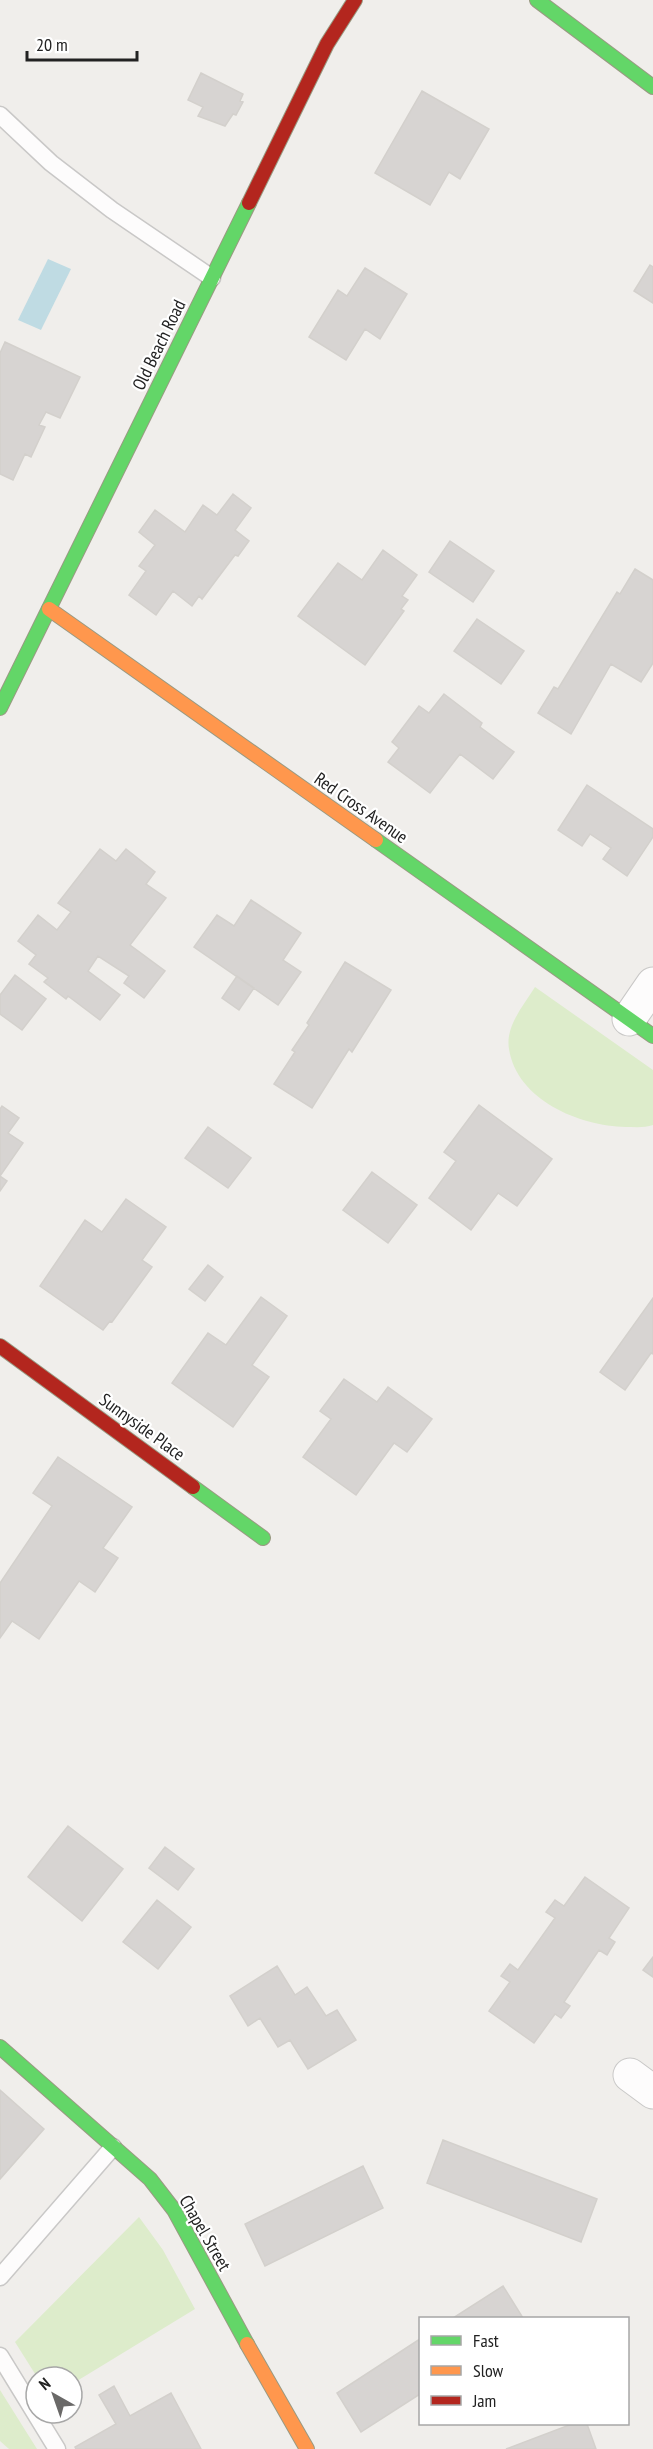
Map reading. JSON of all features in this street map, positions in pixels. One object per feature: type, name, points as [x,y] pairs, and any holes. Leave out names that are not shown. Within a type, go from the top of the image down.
[{"type":"street","name":"Old Beach Road","points":[[0,708],[327,44],[355,0]]},
{"type":"street","points":[[537,0],[653,87]]},
{"type":"street","name":"Red Cross Avenue","points":[[49,609],[641,1027]]},
{"type":"street","points":[[641,1027],[653,984]]},
{"type":"street","name":"Sunnyside Place","points":[[0,1346],[263,1538]]},
{"type":"street","name":"Chapel Street","points":[[0,2047],[150,2179],[174,2210],[244,2341],[307,2449]]},
{"type":"lane","points":[[0,115],[51,163],[112,210],[212,278]]},
{"type":"lane","points":[[0,2277],[113,2146]]},
{"type":"lane","points":[[0,2356],[57,2449]]},
{"type":"green space","points":[[535,987],[653,1070],[653,1125],[626,1127],[589,1122],[553,1107],[524,1083],[514,1067],[509,1040],[516,1016]]},
{"type":"green space","points":[[139,2217],[163,2250],[195,2309],[84,2377],[84,2365],[29,2365],[15,2342]]},
{"type":"green space","points":[[0,2390],[37,2449],[9,2449],[0,2441]]},
{"type":"water","points":[[48,259],[71,269],[41,330],[18,320]]},
{"type":"building","points":[[201,73],[243,94],[240,101],[243,102],[236,115],[233,114],[225,126],[198,116],[203,107],[188,100]]},
{"type":"building","points":[[422,91],[489,129],[460,179],[449,172],[430,205],[375,173]]},
{"type":"building","points":[[650,265],[653,267],[653,303],[634,291]]},
{"type":"building","points":[[365,268],[407,294],[380,339],[365,329],[346,360],[309,337],[338,290],[347,296]]},
{"type":"building","points":[[5,342],[80,377],[60,418],[46,412],[39,425],[45,427],[31,457],[25,454],[13,480],[0,474],[0,353]]},
{"type":"building","points":[[233,494],[251,508],[235,530],[249,541],[238,556],[235,555],[202,599],[199,596],[192,606],[173,591],[156,615],[129,595],[146,571],[139,566],[155,545],[139,532],[155,510],[185,532],[203,505],[217,515]]},
{"type":"building","points":[[450,541],[494,571],[473,602],[429,572]]},
{"type":"building","points":[[383,550],[417,575],[402,596],[408,600],[401,609],[404,611],[365,665],[298,616],[338,563],[362,580]]},
{"type":"building","points":[[635,569],[653,580],[653,663],[641,682],[611,664],[571,734],[538,713],[554,687],[558,689],[617,592],[620,594]]},
{"type":"building","points":[[477,619],[524,651],[501,684],[454,651]]},
{"type":"building","points":[[444,694],[482,723],[480,727],[514,752],[493,779],[460,754],[430,793],[388,762],[399,748],[392,742],[419,706],[429,713]]},
{"type":"building","points":[[587,785],[653,829],[653,837],[627,876],[603,859],[611,848],[590,834],[582,846],[558,830]]},
{"type":"building","points":[[100,849],[116,861],[126,849],[155,872],[146,884],[166,898],[130,945],[165,971],[144,998],[124,983],[129,976],[98,956],[88,971],[120,995],[100,1020],[68,996],[66,999],[44,982],[48,978],[29,964],[36,955],[18,941],[38,915],[57,930],[71,912],[58,903]]},
{"type":"building","points":[[251,900],[301,933],[283,960],[301,972],[278,1005],[194,947],[217,915],[234,926]]},
{"type":"building","points":[[345,962],[391,990],[352,1052],[349,1049],[312,1108],[274,1084],[295,1052],[292,1050],[309,1025],[307,1023]]},
{"type":"building","points":[[15,975],[46,999],[22,1030],[0,1014],[0,995]]},
{"type":"building","points":[[237,976],[254,988],[239,1010],[222,998]]},
{"type":"building","points":[[479,1105],[552,1159],[517,1206],[498,1193],[471,1230],[429,1198],[456,1161],[444,1152]]},
{"type":"building","points":[[2,1106],[19,1118],[8,1133],[23,1143],[0,1176],[0,1109]]},
{"type":"building","points":[[208,1127],[251,1158],[228,1188],[185,1158]]},
{"type":"building","points":[[372,1172],[417,1205],[388,1243],[343,1210]]},
{"type":"building","points":[[0,1176],[7,1181],[0,1191]]},
{"type":"building","points":[[126,1199],[166,1227],[142,1260],[152,1267],[112,1322],[110,1321],[103,1330],[40,1286],[85,1220],[102,1232]]},
{"type":"building","points":[[208,1265],[223,1277],[205,1301],[189,1289]]},
{"type":"building","points":[[261,1297],[287,1316],[252,1365],[269,1377],[233,1427],[172,1383],[208,1333],[226,1345]]},
{"type":"building","points":[[653,1298],[653,1354],[651,1353],[625,1390],[600,1372]]},
{"type":"building","points":[[344,1379],[377,1402],[388,1387],[432,1419],[407,1452],[394,1443],[356,1495],[303,1457],[331,1419],[320,1411]]},
{"type":"building","points":[[58,1457],[132,1507],[103,1548],[118,1558],[95,1592],[79,1581],[39,1639],[12,1621],[0,1638],[0,1583],[52,1506],[33,1493]]},
{"type":"building","points":[[68,1826],[123,1869],[82,1921],[28,1877]]},
{"type":"building","points":[[165,1847],[194,1869],[178,1890],[149,1868]]},
{"type":"building","points":[[585,1877],[629,1908],[609,1938],[615,1942],[607,1955],[599,1950],[564,2002],[570,2006],[561,2018],[555,2014],[534,2043],[489,2011],[510,1982],[501,1976],[510,1964],[518,1970],[555,1918],[546,1912],[555,1900],[564,1906]]},
{"type":"building","points":[[157,1900],[191,1927],[158,1969],[123,1942]]},
{"type":"building","points":[[653,1957],[653,1977],[643,1970]]},
{"type":"building","points":[[277,1966],[295,1995],[307,1987],[326,2016],[337,2010],[356,2040],[308,2069],[290,2040],[278,2047],[260,2018],[248,2026],[230,1996]]},
{"type":"building","points":[[0,2090],[44,2129],[0,2179]]},
{"type":"building","points":[[443,2140],[597,2199],[581,2242],[427,2183]]},
{"type":"building","points":[[363,2166],[383,2208],[265,2266],[245,2224]]},
{"type":"building","points":[[503,2286],[522,2317],[455,2317]]},
{"type":"building","points":[[419,2340],[419,2395],[361,2432],[337,2393]]},
{"type":"building","points":[[114,2386],[130,2416],[171,2393],[201,2449],[76,2449],[75,2447],[116,2424],[99,2395]]},
{"type":"building","points":[[569,2425],[587,2425],[596,2449],[506,2449]]},
{"type":"traffic: fast","points":[[537,0],[653,87]]},
{"type":"traffic: fast","points":[[0,708],[249,203]]},
{"type":"traffic: fast","points":[[376,840],[653,1036]]},
{"type":"traffic: fast","points":[[193,1487],[263,1538]]},
{"type":"traffic: fast","points":[[0,2047],[150,2179],[174,2210],[247,2344]]},
{"type":"traffic: slow","points":[[49,609],[376,840]]},
{"type":"traffic: slow","points":[[247,2344],[307,2449]]},
{"type":"traffic: jam","points":[[249,203],[327,44],[355,0]]},
{"type":"traffic: jam","points":[[0,1346],[193,1487]]}]
